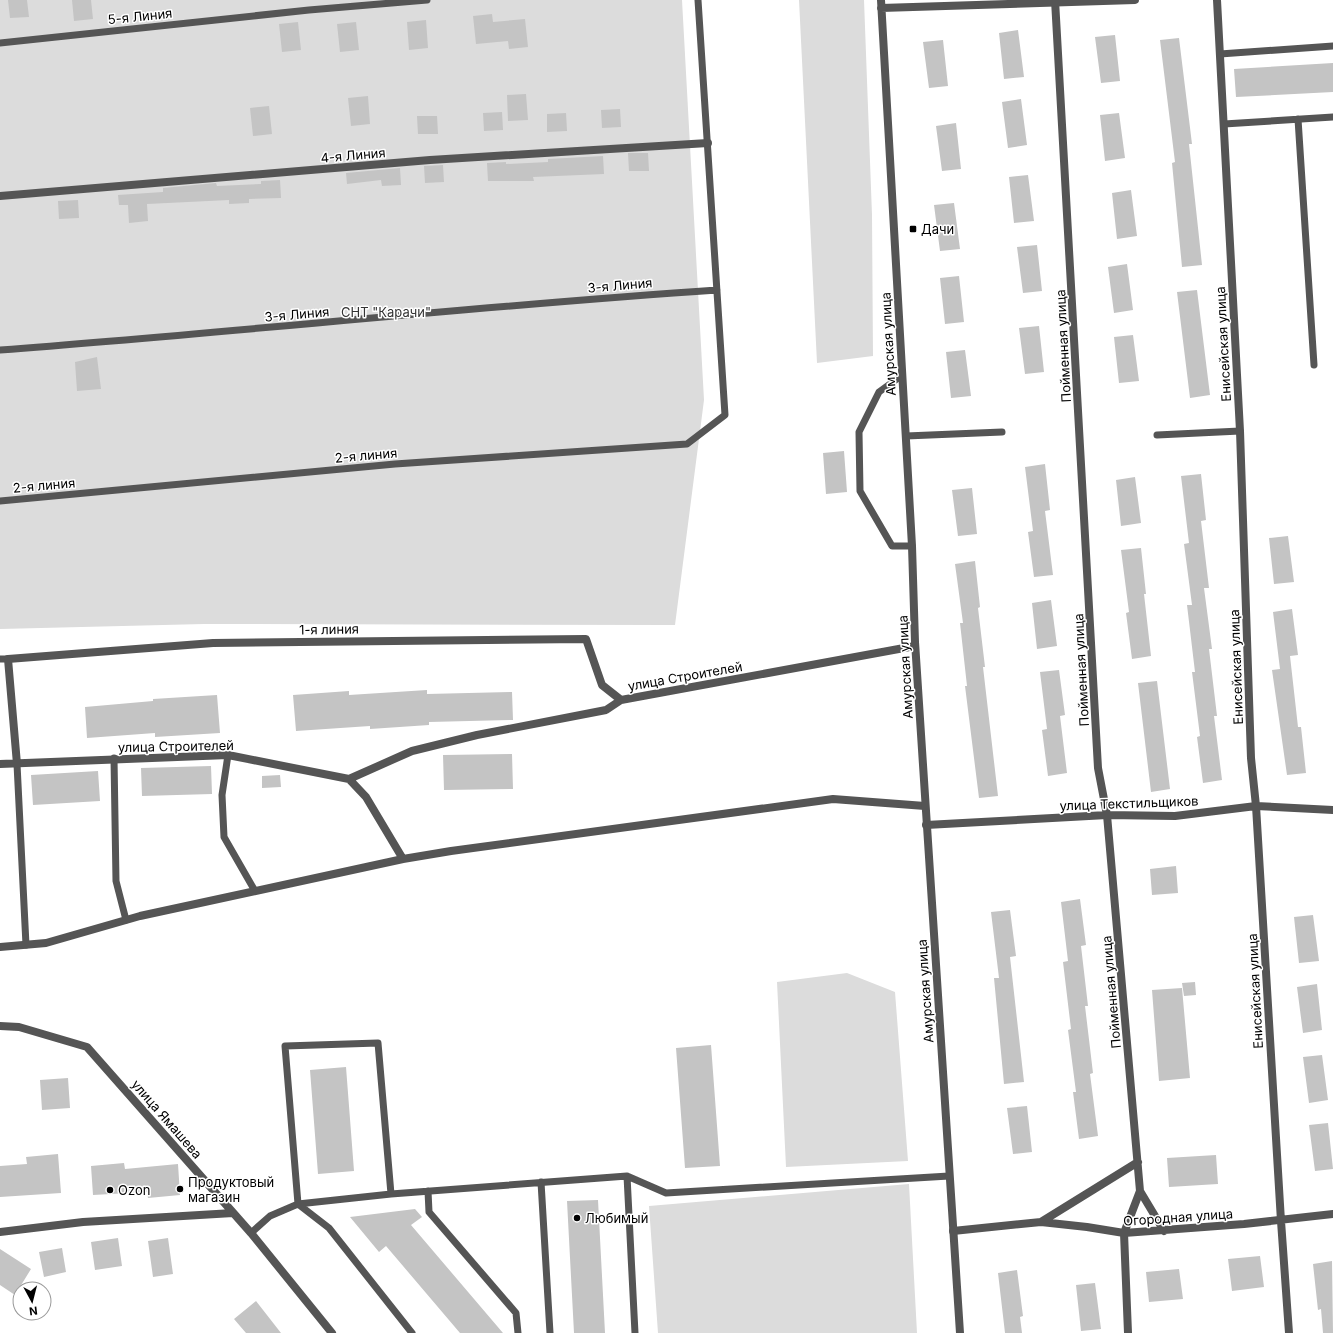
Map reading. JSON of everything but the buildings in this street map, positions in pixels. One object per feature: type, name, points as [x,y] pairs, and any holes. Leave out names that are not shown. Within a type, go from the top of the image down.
[{"type":"street","points":[[881,4],[1136,0]]},
{"type":"street","name":"Енисейская улица","points":[[1217,0],[1240,431],[1251,758],[1256,806],[1280,1221],[1289,1333]]},
{"type":"street","name":"Пойменная улица","points":[[1055,1],[1098,768],[1107,815],[1140,1191],[1124,1233],[1128,1333]]},
{"type":"street","name":"Амурская улица","points":[[881,4],[901,376],[912,546],[915,646],[960,1333]]},
{"type":"street","name":"4-я Линия","points":[[0,196],[430,160],[708,143]]},
{"type":"street","name":"1-я линия","points":[[4,659],[213,643],[586,639],[602,685],[621,700]]},
{"type":"street","name":"улица Строителей","points":[[0,764],[114,758],[228,755],[349,779],[412,751],[478,735],[606,710],[621,700],[915,646]]},
{"type":"street","points":[[4,659],[17,764]]},
{"type":"street","points":[[349,779],[366,797],[403,859]]},
{"type":"street","points":[[0,947],[46,943],[126,920],[403,859],[833,799],[925,806]]},
{"type":"street","name":"улица Текстильщиков","points":[[926,825],[1107,815],[1175,816],[1256,806],[1333,810]]},
{"type":"street","name":"улица Ямашева","points":[[0,1026],[19,1027],[87,1047],[233,1213],[332,1333]]},
{"type":"street","points":[[1041,1222],[1138,1162]]},
{"type":"street","points":[[1140,1191],[1164,1231]]},
{"type":"street","points":[[0,1232],[83,1222],[233,1213]]},
{"type":"street","name":"Огородная улица","points":[[953,1232],[1041,1222],[1124,1233],[1280,1221],[1333,1214]]},
{"type":"lane","name":"5-я Линия","points":[[0,43],[310,10],[427,0]]},
{"type":"lane","points":[[698,0],[717,290]]},
{"type":"lane","points":[[1220,54],[1333,46]]},
{"type":"lane","points":[[1224,124],[1333,117]]},
{"type":"lane","points":[[1298,119],[1314,365]]},
{"type":"lane","name":"3-я Линия","points":[[0,350],[179,337],[717,290]]},
{"type":"lane","name":"2-я линия","points":[[0,501],[395,464],[687,444],[725,415],[717,290]]},
{"type":"lane","points":[[901,376],[879,392],[859,432],[860,491],[892,546],[912,546]]},
{"type":"lane","points":[[1157,435],[1240,431]]},
{"type":"lane","points":[[906,436],[1002,432]]},
{"type":"lane","points":[[228,755],[222,795],[224,837],[255,891]]},
{"type":"lane","points":[[114,758],[116,881],[126,920]]},
{"type":"lane","points":[[17,764],[26,944]]},
{"type":"lane","points":[[391,1194],[378,1043],[286,1046],[298,1204],[329,1228],[412,1333]]},
{"type":"lane","points":[[250,1233],[270,1216],[298,1204],[391,1194],[627,1176],[666,1193],[949,1176]]},
{"type":"lane","points":[[627,1176],[635,1333]]},
{"type":"lane","points":[[541,1182],[550,1333]]},
{"type":"lane","points":[[428,1191],[430,1212],[516,1313],[518,1333]]},
{"type":"green space","name":"СНТ \"Карачи\"","points":[[0,0],[682,0],[704,400],[675,625],[204,624],[0,629]]},
{"type":"green space","points":[[799,0],[864,0],[872,215],[873,356],[817,363]]},
{"type":"green space","points":[[847,973],[895,992],[908,1161],[786,1167],[777,982]]},
{"type":"green space","points":[[909,1184],[917,1333],[658,1333],[649,1206]]},
{"type":"place","name":"Дачи","points":[[913,229]]},
{"type":"place","name":"Продуктовый магазин","points":[[180,1189]]},
{"type":"place","name":"Ozon","points":[[110,1190]]},
{"type":"place","name":"Любимый","points":[[577,1218]]}]
